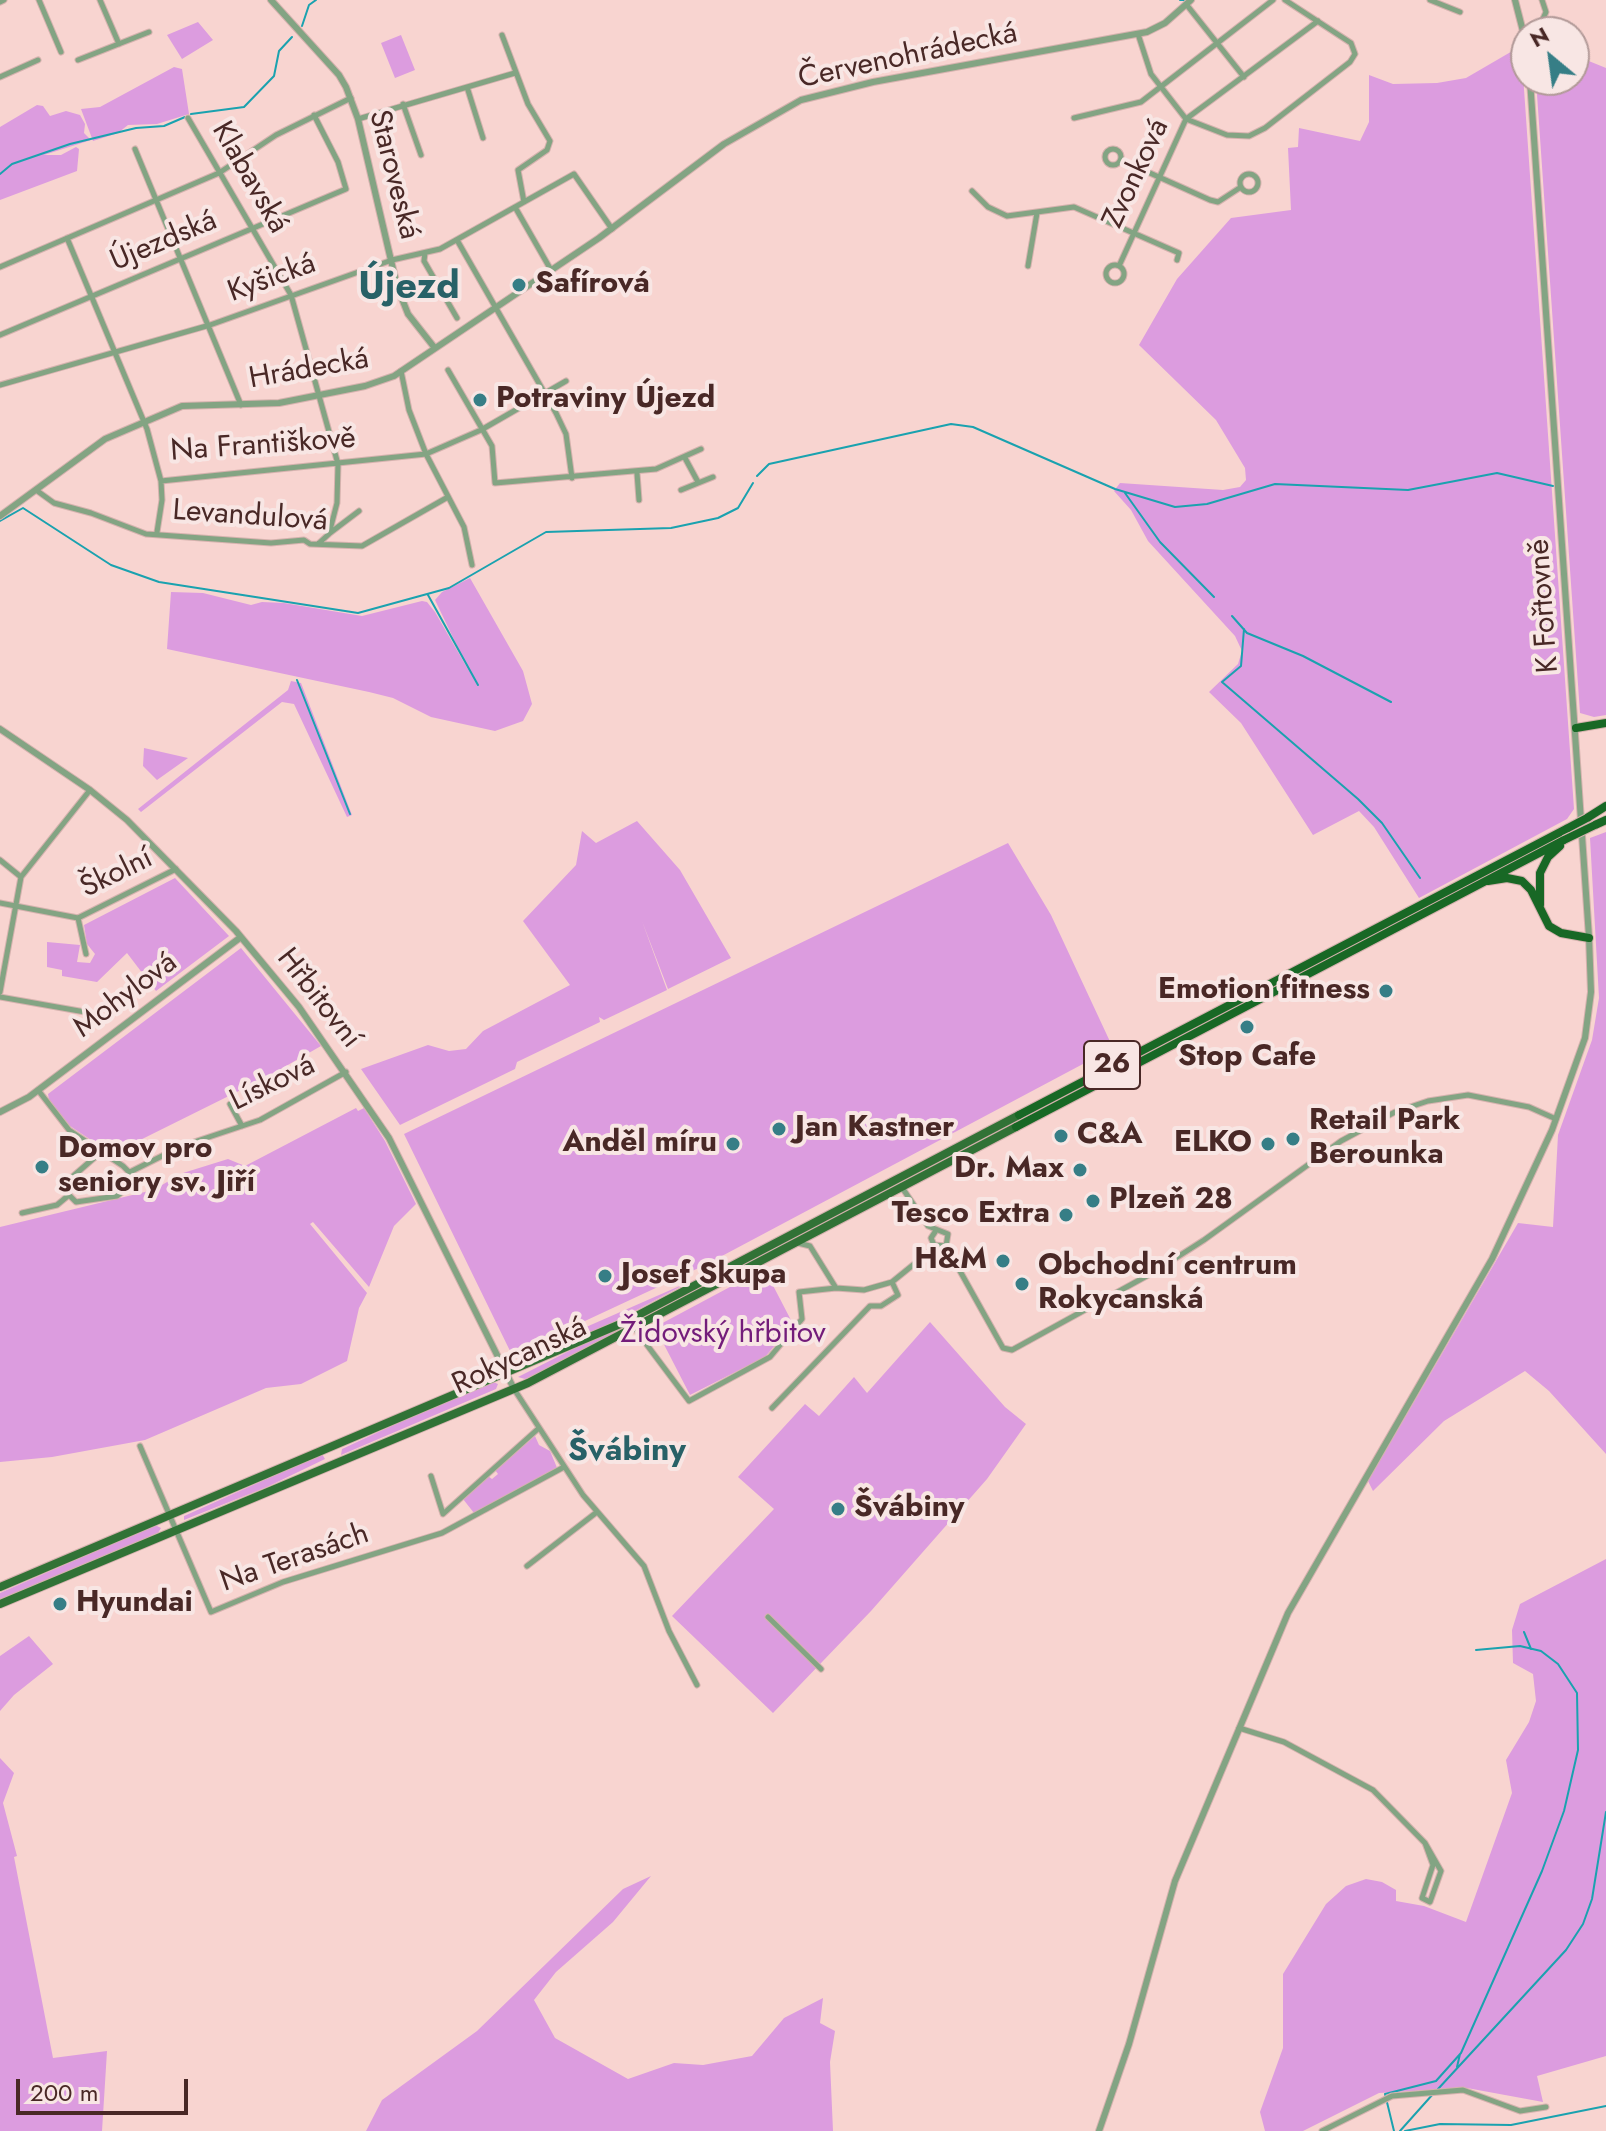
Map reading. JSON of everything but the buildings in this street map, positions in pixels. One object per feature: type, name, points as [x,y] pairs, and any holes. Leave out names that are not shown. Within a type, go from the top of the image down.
[{"type":"highway","points":[[1576,728],[1606,723]]},
{"type":"highway","points":[[1591,822],[1606,808]]},
{"type":"highway","name":"26","points":[[1418,905],[1591,822],[1606,820]]},
{"type":"highway","name":"26","points":[[1418,905],[1475,884],[1565,841],[1572,831]]},
{"type":"highway","points":[[1545,921],[1540,908],[1540,873],[1548,857],[1565,841]]},
{"type":"highway","points":[[1475,884],[1507,878],[1522,881],[1531,890],[1545,921],[1555,931],[1589,938]]},
{"type":"highway","name":"Rokycanská","points":[[1019,1115],[1418,905]]},
{"type":"highway","name":"Rokycanská","points":[[1016,1127],[1418,905]]},
{"type":"main road","name":"Rokycanská","points":[[0,1587],[640,1314],[1019,1115]]},
{"type":"main road","name":"Rokycanská","points":[[0,1604],[514,1389],[1016,1127]]},
{"type":"street","points":[[39,0],[61,52]]},
{"type":"street","points":[[100,0],[119,44]]},
{"type":"street","name":"Staroveská","points":[[271,0],[339,75],[351,98],[408,314],[434,347]]},
{"type":"street","points":[[1074,118],[1137,104],[1273,0]]},
{"type":"street","points":[[1138,34],[1145,62],[1186,119],[1207,129],[1241,137],[1265,128],[1353,59],[1351,43],[1285,0]]},
{"type":"street","points":[[1430,0],[1460,12]]},
{"type":"street","points":[[1189,2],[1244,77]]},
{"type":"street","name":"Červenohrádecká","points":[[612,229],[724,144],[810,96],[1138,34],[1159,27],[1189,2]]},
{"type":"street","name":"Zvonková","points":[[1119,266],[1186,119],[1318,21]]},
{"type":"street","points":[[78,60],[149,32]]},
{"type":"street","points":[[502,35],[515,73],[551,146],[518,170],[524,202]]},
{"type":"street","points":[[0,77],[38,60]]},
{"type":"street","points":[[358,119],[515,73]]},
{"type":"street","points":[[467,87],[483,138]]},
{"type":"street","name":"K Fořtovně","points":[[1099,2131],[1129,2044],[1175,1881],[1296,1597],[1492,1259],[1555,1121],[1585,1038],[1591,992],[1589,938],[1531,96]]},
{"type":"street","points":[[0,267],[219,173],[276,135],[351,98]]},
{"type":"street","points":[[403,104],[421,155]]},
{"type":"street","name":"Újezdská","points":[[0,335],[346,189],[338,162],[314,115]]},
{"type":"street","name":"Klabavská","points":[[188,118],[291,295],[338,464],[340,493],[329,534]]},
{"type":"street","points":[[135,149],[159,199],[241,405]]},
{"type":"street","points":[[1121,160],[1218,202],[1241,187]]},
{"type":"street","name":"Kyšická","points":[[0,385],[210,325],[392,260],[425,253],[457,240],[574,174],[612,229]]},
{"type":"street","points":[[972,191],[990,208],[1005,216],[1071,206],[1179,253],[1177,260]]},
{"type":"street","points":[[515,207],[551,270]]},
{"type":"street","points":[[1028,266],[1037,213]]},
{"type":"street","name":"Hrádecká","points":[[0,516],[105,439],[188,405],[241,405],[321,395],[365,386],[401,371],[612,229]]},
{"type":"street","name":"Na Františkově","points":[[67,238],[144,421],[161,481],[426,454],[481,430],[566,381]]},
{"type":"street","points":[[457,240],[565,431],[572,478]]},
{"type":"street","points":[[425,253],[424,261],[457,318]]},
{"type":"street","points":[[448,370],[492,446],[495,483],[637,473],[685,458],[701,449]]},
{"type":"street","points":[[401,371],[409,410],[426,454],[464,527],[472,565]]},
{"type":"street","points":[[685,458],[698,483]]},
{"type":"street","points":[[637,473],[639,500]]},
{"type":"street","points":[[681,490],[713,477]]},
{"type":"street","points":[[157,532],[162,500],[161,481]]},
{"type":"street","name":"Levandulová","points":[[36,490],[44,498],[146,534],[229,537],[271,543],[304,540],[318,544],[362,546],[448,497]]},
{"type":"street","points":[[318,544],[359,511]]},
{"type":"street","name":"Hřbitovní","points":[[0,729],[90,790],[176,869],[241,937],[347,1072],[407,1171],[514,1389]]},
{"type":"street","points":[[85,1012],[0,994],[21,877],[90,790]]},
{"type":"street","points":[[0,860],[21,877]]},
{"type":"street","name":"Školní","points":[[0,903],[78,918],[176,869]]},
{"type":"street","name":"Školní","points":[[78,918],[86,954]]},
{"type":"street","name":"Mohylová","points":[[0,1112],[38,1090],[241,937]]},
{"type":"street","name":"Lísková","points":[[130,1172],[182,1146],[276,1112],[347,1072]]},
{"type":"street","points":[[38,1090],[69,1130],[137,1180],[117,1196],[83,1203],[69,1195]]},
{"type":"street","points":[[946,1246],[1007,1351],[1204,1240],[1341,1141],[1411,1105],[1459,1095],[1488,1096],[1529,1107],[1555,1121]]},
{"type":"street","points":[[230,1104],[242,1126]]},
{"type":"street","points":[[22,1213],[57,1205],[69,1195],[71,1178],[101,1152]]},
{"type":"street","points":[[896,1177],[924,1222],[935,1232]]},
{"type":"street","points":[[934,1245],[931,1238],[935,1232],[943,1230],[950,1236],[946,1246]]},
{"type":"street","points":[[797,1243],[810,1246],[836,1288]]},
{"type":"street","points":[[638,1333],[689,1401],[770,1357],[802,1319],[799,1292],[836,1288],[864,1290],[892,1282],[934,1245],[946,1246]]},
{"type":"street","points":[[772,1408],[870,1306],[881,1306],[898,1295],[892,1282]]},
{"type":"street","points":[[514,1389],[597,1512],[644,1566],[669,1631],[697,1685]]},
{"type":"street","points":[[431,1476],[443,1514],[539,1428]]},
{"type":"street","points":[[140,1446],[176,1530]]},
{"type":"street","name":"Na Terasách","points":[[176,1530],[211,1612],[283,1582],[442,1533],[564,1467]]},
{"type":"street","points":[[527,1566],[597,1512]]},
{"type":"street","points":[[768,1617],[821,1669]]},
{"type":"street","points":[[1239,1728],[1284,1742],[1359,1781],[1425,1843],[1441,1871],[1433,1897],[1424,1904],[1422,1893],[1433,1865],[1425,1843]]},
{"type":"street","points":[[1322,2131],[1392,2096],[1463,2090],[1520,2111],[1546,2107]]},
{"type":"street","points":[[1342,2121],[1345,2131]]},
{"type":"green space","points":[[198,22],[213,40],[182,59],[167,35]]},
{"type":"green space","points":[[401,35],[415,70],[395,78],[381,43]]},
{"type":"green space","points":[[1510,52],[1510,96],[1524,96],[1574,809],[1567,819],[1419,898],[1374,827],[1359,811],[1313,835],[1241,723],[1209,692],[1238,664],[1242,651],[1235,636],[1148,541],[1131,510],[1114,491],[1120,483],[1223,490],[1240,487],[1246,480],[1245,468],[1216,420],[1139,345],[1177,279],[1231,218],[1291,210],[1288,148],[1298,147],[1299,128],[1360,141],[1369,122],[1369,75],[1393,84],[1437,83],[1466,78]]},
{"type":"green space","points":[[1590,62],[1606,68],[1606,715],[1594,717],[1580,713],[1537,96],[1590,96]]},
{"type":"green space","points":[[174,67],[182,69],[189,114],[157,124],[128,125],[118,133],[93,141],[81,109],[100,107]]},
{"type":"green space","points":[[37,105],[43,106],[50,116],[66,111],[80,115],[85,124],[84,133],[91,140],[44,155],[61,155],[76,147],[79,149],[77,171],[0,200],[0,127]]},
{"type":"green space","points":[[470,578],[523,671],[532,704],[523,721],[495,731],[431,717],[393,698],[369,692],[167,649],[171,592],[203,593],[251,605],[284,603],[362,616],[422,601],[427,602],[435,612],[469,671],[435,600],[442,592]]},
{"type":"green space","points":[[291,681],[301,683],[352,815],[347,817],[294,704],[282,702],[141,812],[138,809],[288,690]]},
{"type":"green space","points":[[144,748],[188,758],[157,780],[143,766]]},
{"type":"green space","points":[[637,821],[680,870],[731,958],[668,989],[642,921],[667,990],[604,1020],[599,1017],[600,1022],[517,1062],[515,1069],[400,1125],[361,1069],[428,1045],[449,1051],[466,1049],[483,1031],[570,985],[523,921],[576,865],[582,831],[596,843]]},
{"type":"green space","points":[[1606,832],[1606,1454],[1549,1391],[1525,1371],[1444,1421],[1373,1491],[1368,1481],[1518,1223],[1553,1227],[1558,1135],[1592,1040],[1599,998],[1590,838]]},
{"type":"green space","points":[[1008,843],[1051,915],[1113,1048],[705,1265],[512,1355],[404,1134]]},
{"type":"green space","points":[[175,878],[229,936],[156,991],[127,953],[97,982],[62,976],[62,970],[47,967],[47,942],[80,945],[77,962],[90,963],[95,954],[87,944],[84,925]]},
{"type":"green space","points":[[241,948],[321,1046],[265,1078],[112,1154],[70,1126],[49,1100],[48,1094]]},
{"type":"green space","points":[[356,1108],[358,1111],[364,1108],[385,1141],[416,1204],[394,1226],[369,1287],[313,1222],[310,1224],[367,1293],[359,1308],[347,1361],[301,1384],[266,1388],[145,1440],[52,1457],[0,1462],[0,1227],[153,1190],[183,1173],[228,1159],[245,1166]]},
{"type":"green space","points":[[891,1187],[548,1369],[525,1379],[518,1377]]},
{"type":"green space","name":"Židovský hřbitov","points":[[758,1272],[760,1275],[766,1272],[793,1324],[765,1357],[690,1395],[655,1327]]},
{"type":"green space","points":[[691,1281],[601,1329],[521,1362],[520,1356]]},
{"type":"green space","points":[[930,1322],[1005,1407],[1026,1424],[987,1479],[871,1611],[773,1713],[672,1616],[774,1509],[738,1477],[805,1404],[819,1416],[854,1377],[867,1393]]},
{"type":"green space","points":[[493,1382],[498,1384],[496,1389],[341,1455],[342,1449]]},
{"type":"green space","points":[[535,1436],[539,1445],[550,1451],[558,1470],[474,1513],[463,1499],[488,1476],[492,1479],[498,1474],[495,1470]]},
{"type":"green space","points":[[322,1454],[325,1459],[267,1487],[184,1520],[184,1516]]},
{"type":"green space","points":[[155,1525],[161,1528],[158,1533],[0,1600],[0,1593]]},
{"type":"green space","points":[[1606,1559],[1606,2056],[1537,2076],[1543,2102],[1467,2088],[1379,2093],[1303,2131],[1265,2131],[1260,2112],[1283,2048],[1283,1974],[1326,1904],[1346,1886],[1366,1879],[1382,1882],[1396,1890],[1396,1901],[1424,1906],[1466,1922],[1512,1793],[1506,1760],[1529,1722],[1536,1701],[1533,1674],[1513,1663],[1512,1630],[1520,1604]]},
{"type":"green space","points":[[29,1636],[53,1664],[14,1695],[0,1711],[0,1656]]},
{"type":"green space","points":[[0,1758],[14,1773],[3,1803],[17,1856],[14,1857],[53,2058],[107,2051],[102,2131],[0,2131]]},
{"type":"green space","points":[[651,1876],[613,1922],[556,1972],[534,2000],[555,2038],[628,2079],[674,2063],[703,2065],[752,2056],[784,2018],[823,1998],[820,2023],[835,2031],[830,2062],[833,2131],[366,2131],[382,2100],[477,2031],[623,1889]]},
{"type":"waterway","points":[[302,26],[309,5],[316,0]]},
{"type":"waterway","points":[[191,114],[244,107],[274,76],[279,51],[292,37]]},
{"type":"waterway","points":[[0,174],[12,164],[70,144],[136,128],[164,126],[185,117]]},
{"type":"waterway","points":[[757,476],[769,464],[951,424],[973,427],[1115,489],[1175,507],[1207,504],[1275,484],[1408,490],[1497,473],[1553,486]]},
{"type":"waterway","points":[[0,521],[23,508],[111,565],[159,582],[358,613],[449,588],[546,532],[671,528],[718,518],[738,508],[753,483]]},
{"type":"waterway","points":[[1125,493],[1160,542],[1214,597]]},
{"type":"waterway","points":[[428,595],[478,685]]},
{"type":"waterway","points":[[1232,616],[1247,633],[1303,656],[1391,702]]},
{"type":"waterway","points":[[1244,629],[1241,666],[1222,682],[1358,799],[1382,823],[1420,878]]},
{"type":"waterway","points":[[297,680],[350,814]]},
{"type":"waterway","points":[[1524,1632],[1531,1649]]},
{"type":"waterway","points":[[1394,2131],[1385,2094],[1436,2081],[1461,2053],[1542,1871],[1564,1811],[1578,1750],[1577,1693],[1558,1664],[1541,1651],[1520,1646],[1476,1650]]},
{"type":"waterway","points":[[1438,2089],[1566,1950],[1583,1924],[1592,1899],[1606,1812]]},
{"type":"waterway","points":[[1457,2067],[1460,2054]]},
{"type":"waterway","points":[[1400,2131],[1433,2094]]},
{"type":"waterway","points":[[1405,2131],[1440,2124],[1511,2125],[1606,2106]]},
{"type":"place","name":"Safírová","points":[[519,285]]},
{"type":"place","name":"Potraviny Újezd","points":[[480,400]]},
{"type":"place","name":"Emotion fitness","points":[[1386,991]]},
{"type":"place","name":"Stop Cafe","points":[[1247,1027]]},
{"type":"place","name":"Jan Kastner","points":[[779,1129]]},
{"type":"place","name":"C&A","points":[[1061,1136]]},
{"type":"place","name":"Retail Park Berounka","points":[[1293,1139]]},
{"type":"place","name":"Anděl míru","points":[[733,1144]]},
{"type":"place","name":"ELKO","points":[[1268,1144]]},
{"type":"place","name":"Domov pro seniory sv. Jiří","points":[[42,1167]]},
{"type":"place","name":"Dr. Max","points":[[1080,1170]]},
{"type":"place","name":"Plzeň 28","points":[[1093,1201]]},
{"type":"place","name":"Tesco Extra","points":[[1066,1215]]},
{"type":"place","name":"H&M","points":[[1003,1261]]},
{"type":"place","name":"Josef Skupa","points":[[605,1276]]},
{"type":"place","name":"Obchodní centrum Rokycanská","points":[[1022,1284]]},
{"type":"place","name":"Švábiny","points":[[838,1509]]},
{"type":"place","name":"Hyundai","points":[[60,1604]]},
{"type":"district","name":"Újezd","points":[[409,289]]},
{"type":"district","name":"Švábiny","points":[[627,1452]]}]
